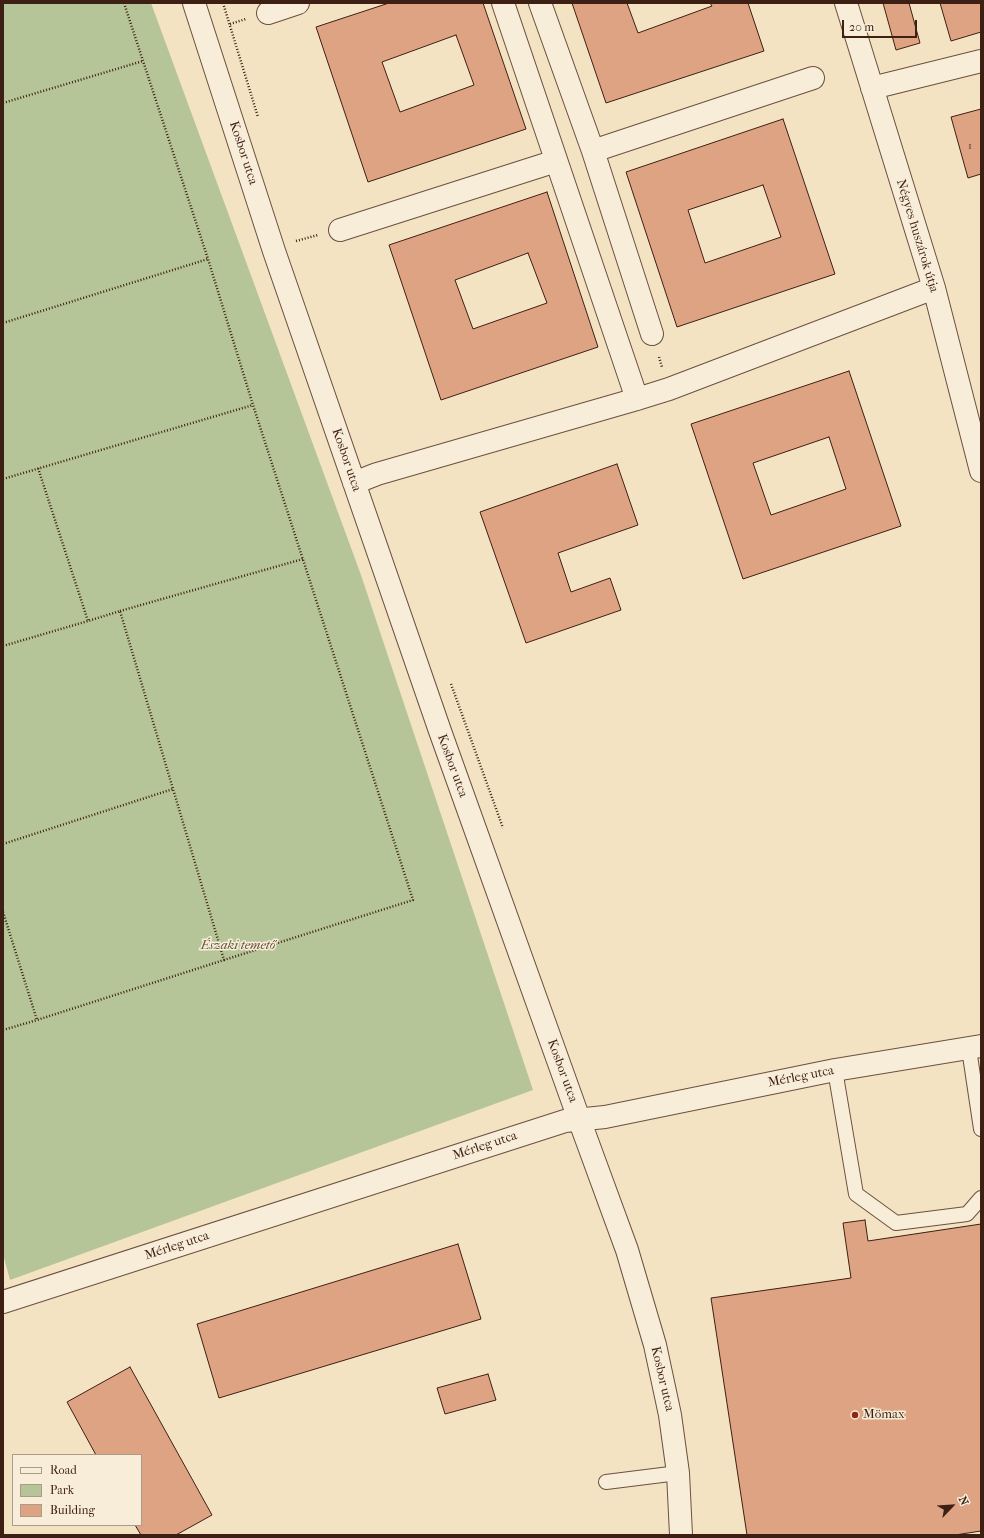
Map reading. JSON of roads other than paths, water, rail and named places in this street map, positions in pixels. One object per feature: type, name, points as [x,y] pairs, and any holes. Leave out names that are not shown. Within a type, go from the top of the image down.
[{"type":"street","name":"Kosbor utca","points":[[194,3],[277,259],[440,731],[627,1250],[655,1345],[670,1415],[678,1473],[680,1535]]},
{"type":"street","points":[[268,13],[298,3]]},
{"type":"street","points":[[503,3],[636,400]]},
{"type":"street","points":[[540,3],[593,151],[652,334]]},
{"type":"street","name":"Négyes huszárok útja","points":[[846,3],[934,288],[981,471]]},
{"type":"street","points":[[872,88],[981,61]]},
{"type":"street","points":[[593,151],[813,78]]},
{"type":"street","points":[[340,230],[556,161]]},
{"type":"street","points":[[354,483],[377,474],[636,400],[669,389],[934,288]]},
{"type":"street","name":"Mérleg utca","points":[[3,1302],[539,1128],[565,1121],[605,1117],[835,1070],[975,1048]]},
{"type":"lane","points":[[975,1048],[981,1129]]},
{"type":"lane","points":[[835,1070],[856,1194],[896,1223],[967,1214],[981,1198]]},
{"type":"lane","points":[[606,1482],[678,1473]]},
{"type":"place","name":"Mömax","points":[[855,1415]]},
{"type":"park label","name":"Északi temető","points":[[238,946]]}]
